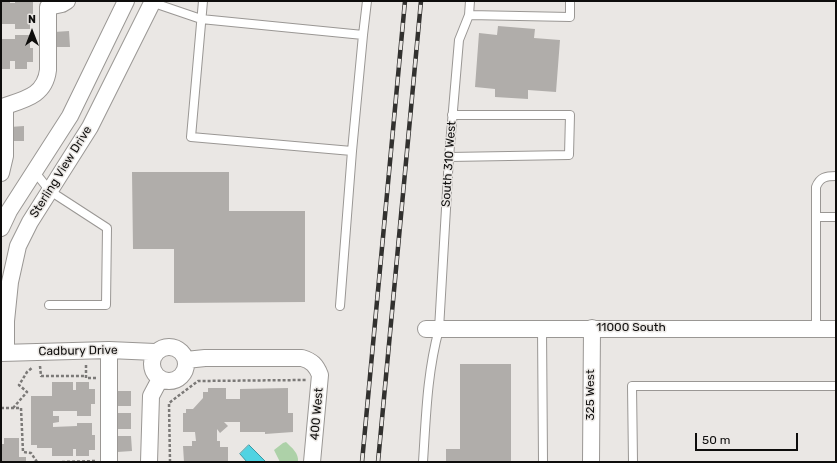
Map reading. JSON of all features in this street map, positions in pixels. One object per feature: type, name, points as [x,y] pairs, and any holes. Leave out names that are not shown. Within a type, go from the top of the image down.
[{"type":"street","points":[[1,173],[5,156],[5,106],[37,94],[43,87],[47,79],[48,70],[48,7],[62,4],[67,1]]},
{"type":"street","name":"Sterling View Drive","points":[[1,228],[34,171],[70,116],[126,1]]},
{"type":"street","name":"Sterling View Drive","points":[[4,353],[4,303],[18,246],[30,222],[90,127],[152,2]]},
{"type":"street","name":"325 West","points":[[591,462],[592,328]]},
{"type":"street","name":"11000 South","points":[[433,329],[836,329]]},
{"type":"street","points":[[169,346],[177,348],[183,353],[186,360],[186,367],[179,378],[173,381],[160,379],[152,370],[152,358],[155,352],[162,348],[169,346]]},
{"type":"street","points":[[104,462],[109,350]]},
{"type":"street","name":"Cadbury Drive","points":[[4,353],[109,350],[155,352]]},
{"type":"street","points":[[186,360],[205,358],[302,358],[311,361],[313,373]]},
{"type":"street","name":"400 West","points":[[312,462],[320,383],[313,373]]},
{"type":"street","points":[[149,462],[151,396],[160,379]]},
{"type":"lane","points":[[203,1],[191,137],[352,151]]},
{"type":"lane","points":[[340,306],[352,151],[367,1]]},
{"type":"lane","name":"South 310 West","points":[[423,462],[433,329],[459,40],[469,15],[470,1]]},
{"type":"lane","points":[[469,15],[570,17],[570,1]]},
{"type":"lane","points":[[152,2],[201,19],[364,35]]},
{"type":"lane","points":[[449,157],[569,155],[570,114],[452,115]]},
{"type":"lane","points":[[34,171],[50,191],[107,228],[106,305],[50,305]]},
{"type":"lane","points":[[816,329],[816,187],[818,181],[823,177],[836,176]]},
{"type":"lane","points":[[816,216],[836,217]]},
{"type":"lane","points":[[542,328],[543,462]]},
{"type":"lane","points":[[633,462],[632,386],[836,386]]},
{"type":"path","points":[[13,408],[27,392],[19,385],[32,367],[41,366],[41,376],[86,376]]},
{"type":"path","points":[[170,462],[169,403],[198,381],[313,373]]},
{"type":"path","points":[[1,408],[21,408],[23,452],[31,453],[37,462]]},
{"type":"path","points":[[62,462],[104,462]]},
{"type":"green space","points":[[286,442],[296,453],[298,462],[280,462],[274,450]]},
{"type":"water","points":[[249,445],[266,462],[247,462],[240,454]]},
{"type":"building","points":[[1,1],[10,1],[10,3],[15,3],[15,1],[33,1],[33,16],[30,16],[30,29],[15,29],[15,24],[1,24]]},
{"type":"building","points":[[498,26],[535,29],[534,38],[560,40],[556,92],[528,90],[528,99],[495,97],[495,89],[475,87],[479,33],[497,35]]},
{"type":"building","points":[[69,31],[70,47],[55,47],[54,32]]},
{"type":"building","points":[[15,35],[30,35],[30,48],[33,48],[33,62],[27,62],[27,69],[15,69],[15,61],[10,61],[10,69],[1,69],[1,39],[15,39]]},
{"type":"building","points":[[24,126],[24,141],[10,141],[10,127]]},
{"type":"building","points":[[132,172],[229,172],[229,211],[305,211],[305,302],[174,303],[174,249],[133,249]]},
{"type":"building","points":[[460,364],[511,364],[511,462],[446,462],[446,449],[460,449]]},
{"type":"building","points":[[52,382],[73,382],[73,390],[76,390],[76,382],[89,382],[89,389],[95,389],[95,404],[91,404],[91,416],[77,416],[77,411],[53,411],[53,416],[59,416],[59,422],[53,423],[53,427],[77,426],[77,423],[92,423],[92,435],[95,435],[95,450],[89,450],[89,456],[76,456],[76,449],[73,449],[73,456],[52,456],[52,448],[37,448],[37,445],[31,445],[31,396],[52,396]]},
{"type":"building","points":[[208,388],[226,388],[226,399],[240,399],[240,389],[288,388],[288,413],[293,413],[293,432],[265,434],[265,432],[240,432],[240,422],[224,422],[228,426],[220,433],[217,429],[217,441],[220,441],[220,447],[228,447],[228,462],[184,462],[183,446],[192,446],[192,441],[196,441],[195,432],[183,432],[183,413],[186,413],[186,409],[193,409],[203,398],[203,392],[208,392]]},
{"type":"building","points":[[117,391],[131,391],[131,406],[117,406]]},
{"type":"building","points":[[117,413],[131,413],[131,429],[117,429]]},
{"type":"building","points":[[117,436],[131,436],[132,451],[117,452]]},
{"type":"building","points":[[4,438],[19,438],[19,457],[26,457],[26,462],[1,462],[1,444],[4,444]]},
{"type":"railway","points":[[362,462],[405,1]]},
{"type":"railway","points":[[378,462],[421,1]]}]
